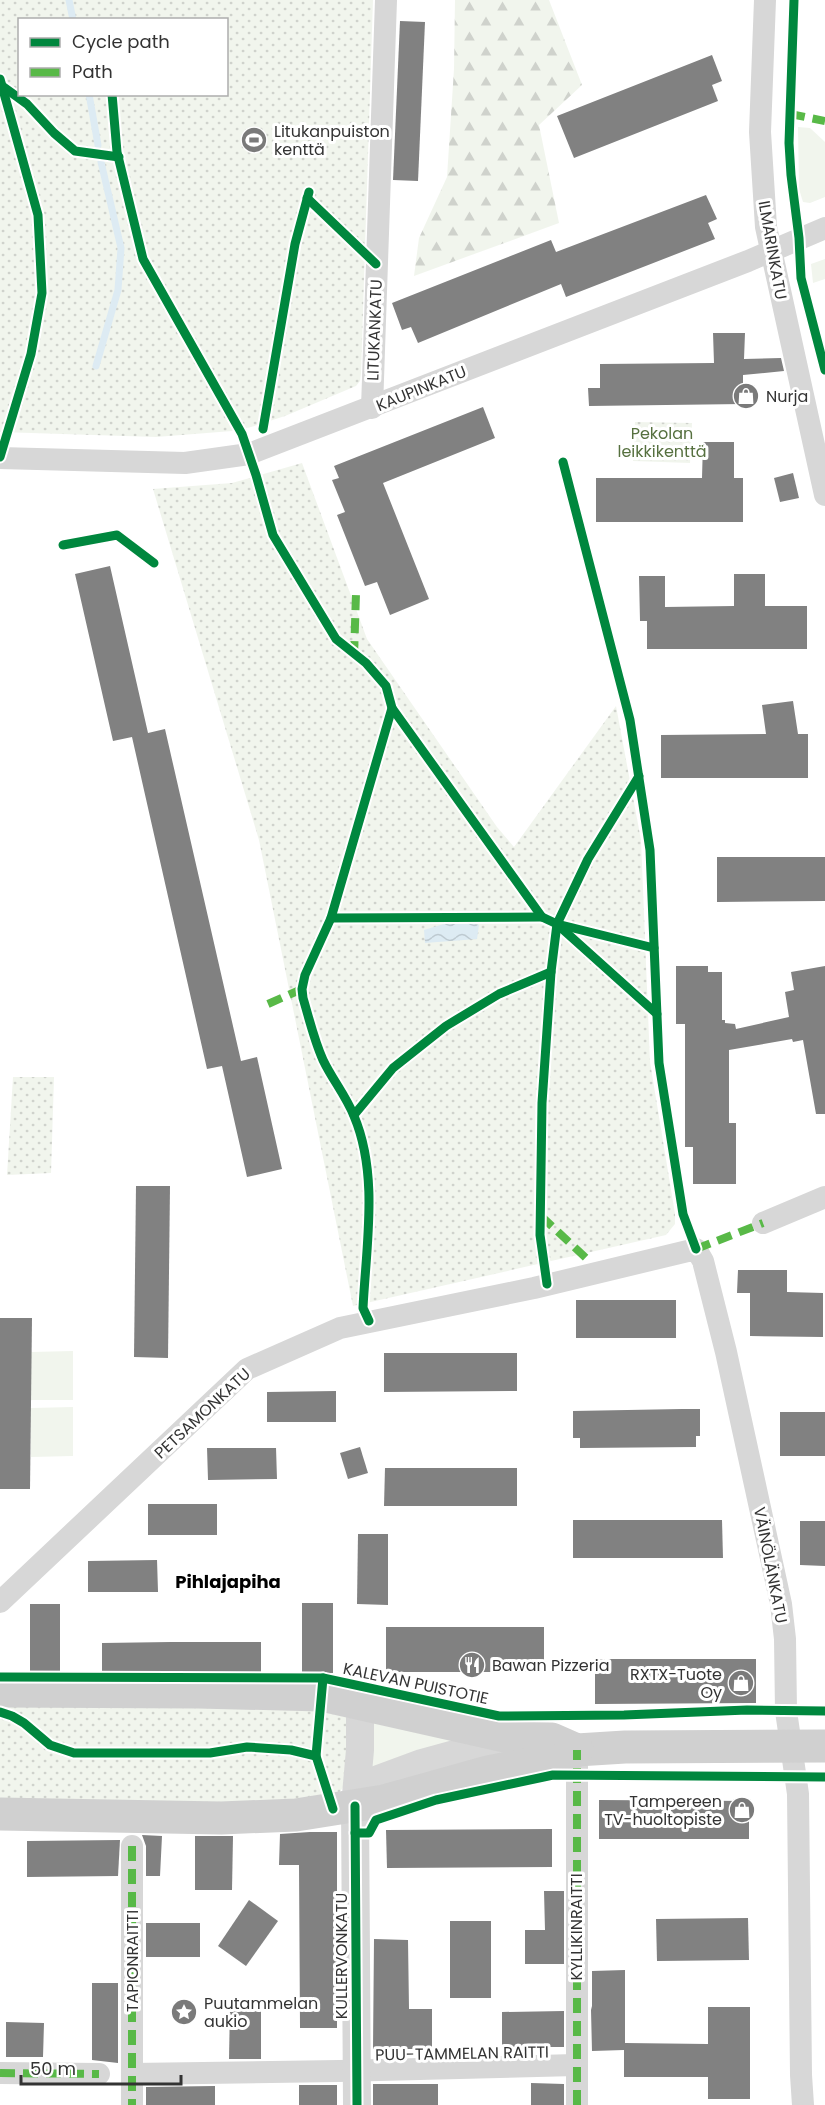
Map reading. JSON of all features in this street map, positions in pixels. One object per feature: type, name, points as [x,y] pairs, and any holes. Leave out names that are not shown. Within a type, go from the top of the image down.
[{"type":"main road","name":"KALEVAN PUISTOTIE","points":[[0,1691],[321,1695],[513,1738],[552,1739],[577,1750]]},
{"type":"main road","name":"KALEVAN PUISTOTIE","points":[[0,1814],[243,1818],[296,1815],[384,1801],[488,1772],[523,1765],[554,1763],[577,1750],[624,1747],[825,1746]]},
{"type":"street","name":"LITUKANKATU","points":[[372,408],[386,0]]},
{"type":"street","name":"ILMARINKATU","points":[[765,0],[760,152],[766,226],[825,495]]},
{"type":"street","name":"KAUPINKATU","points":[[0,458],[185,463],[249,454],[770,252],[825,228]]},
{"type":"street","points":[[763,1222],[825,1197]]},
{"type":"street","name":"PETSAMONKATU","points":[[0,1602],[247,1369],[340,1328],[534,1288],[696,1249]]},
{"type":"street","name":"VÄINÖLÄNKATU","points":[[696,1249],[701,1254],[726,1352],[781,1604],[785,1639],[786,1711],[798,1794],[803,2105]]},
{"type":"street","name":"KULLERVONKATU","points":[[357,2105],[355,1806],[360,1750],[360,1703]]},
{"type":"street","name":"KALEVAN PUISTOTIE","points":[[355,1806],[376,1780],[422,1763],[513,1738]]},
{"type":"street","name":"KYLLIKINRAITTI","points":[[577,1750],[577,2105]]},
{"type":"street","name":"TAPIONRAITTI","points":[[132,1846],[132,2105]]},
{"type":"street","name":"PUU-TAMMELAN RAITTI","points":[[132,2074],[576,2065]]},
{"type":"street","points":[[0,2073],[99,2074]]},
{"type":"green space","points":[[0,0],[373,0],[360,381],[356,386],[285,416],[251,427],[232,431],[156,437],[0,432]]},
{"type":"green space","points":[[455,0],[549,0],[582,85],[539,125],[559,223],[414,276],[419,238],[447,177],[454,69]]},
{"type":"green space","points":[[798,127],[810,128],[825,142],[825,197],[810,203],[803,202],[799,189]]},
{"type":"green space","points":[[825,259],[825,279],[813,283],[811,264]]},
{"type":"green space","name":"Pekolan leikkikenttä","points":[[635,422],[692,423],[690,463],[633,461]]},
{"type":"green space","points":[[302,463],[367,639],[497,827],[514,847],[616,706],[641,840],[650,1062],[675,1214],[675,1224],[666,1235],[353,1306],[259,840],[153,489],[232,483]]},
{"type":"green space","points":[[13,1077],[54,1077],[51,1173],[7,1175]]},
{"type":"green space","points":[[73,1351],[73,1400],[31,1400],[31,1352]]},
{"type":"green space","points":[[73,1407],[73,1456],[31,1457],[31,1408]]},
{"type":"green space","points":[[12,1705],[309,1709],[347,1717],[348,1781],[338,1794],[324,1803],[0,1805],[0,1710]]},
{"type":"green space","points":[[370,1721],[463,1741],[372,1774]]},
{"type":"water","points":[[460,919],[479,925],[477,939],[425,943],[424,930]]},
{"type":"building","points":[[400,21],[425,22],[418,181],[393,180]]},
{"type":"building","points":[[712,55],[722,81],[712,85],[718,101],[574,158],[557,116]]},
{"type":"building","points":[[706,195],[717,219],[708,223],[715,239],[566,297],[561,284],[418,343],[411,327],[402,330],[392,303],[551,240],[556,252]]},
{"type":"building","points":[[713,333],[745,333],[744,359],[781,358],[784,371],[743,375],[743,404],[589,406],[588,388],[600,388],[600,364],[714,363]]},
{"type":"building","points":[[483,407],[495,438],[383,483],[429,599],[390,615],[377,582],[365,586],[337,515],[345,512],[332,480],[339,478],[334,466]]},
{"type":"building","points":[[703,442],[734,442],[734,478],[743,478],[743,522],[596,522],[596,478],[702,478]]},
{"type":"building","points":[[793,473],[799,498],[780,502],[774,478]]},
{"type":"building","points":[[110,566],[148,733],[165,729],[241,1061],[257,1057],[282,1169],[247,1177],[222,1066],[207,1069],[132,737],[113,741],[75,574]]},
{"type":"building","points":[[734,574],[765,574],[765,606],[807,606],[807,649],[647,649],[647,621],[640,621],[639,576],[665,576],[665,607],[734,606]]},
{"type":"building","points":[[793,701],[798,734],[808,734],[808,778],[661,778],[661,735],[766,734],[762,705]]},
{"type":"building","points":[[717,857],[825,857],[825,901],[717,902]]},
{"type":"building","points":[[676,966],[708,966],[708,972],[722,972],[722,1020],[725,1020],[725,1023],[735,1024],[736,1029],[789,1017],[785,992],[794,990],[791,972],[825,966],[825,1114],[816,1114],[803,1040],[793,1042],[792,1039],[729,1050],[729,1123],[736,1123],[736,1184],[693,1184],[693,1147],[685,1147],[685,1024],[676,1024]]},
{"type":"building","points":[[136,1186],[170,1186],[168,1358],[134,1357]]},
{"type":"building","points":[[738,1270],[787,1270],[787,1292],[823,1293],[823,1337],[750,1336],[750,1293],[737,1293]]},
{"type":"building","points":[[576,1300],[676,1300],[676,1338],[576,1338]]},
{"type":"building","points":[[0,1318],[32,1318],[30,1489],[0,1489]]},
{"type":"building","points":[[384,1353],[517,1353],[517,1391],[384,1392]]},
{"type":"building","points":[[336,1391],[336,1422],[267,1422],[267,1392]]},
{"type":"building","points":[[700,1409],[700,1436],[696,1436],[696,1447],[580,1448],[580,1438],[573,1438],[573,1411]]},
{"type":"building","points":[[780,1412],[825,1412],[825,1456],[780,1456]]},
{"type":"building","points":[[360,1447],[368,1473],[348,1479],[340,1453]]},
{"type":"building","points":[[207,1448],[276,1448],[277,1479],[208,1480]]},
{"type":"building","points":[[385,1468],[517,1468],[517,1506],[384,1506]]},
{"type":"building","points":[[148,1504],[217,1504],[217,1535],[148,1535]]},
{"type":"building","points":[[573,1520],[722,1520],[723,1558],[573,1558]]},
{"type":"building","points":[[800,1521],[825,1521],[825,1566],[800,1565]]},
{"type":"building","points":[[358,1534],[388,1534],[388,1605],[357,1604]]},
{"type":"building","points":[[157,1560],[158,1592],[88,1592],[88,1561]]},
{"type":"building","points":[[302,1603],[333,1603],[333,1673],[302,1673]]},
{"type":"building","points":[[30,1604],[60,1604],[60,1673],[30,1672]]},
{"type":"building","points":[[386,1627],[544,1627],[544,1672],[386,1672]]},
{"type":"building","points":[[261,1642],[261,1674],[102,1673],[102,1643]]},
{"type":"building","points":[[595,1659],[756,1659],[756,1703],[595,1704]]},
{"type":"building","points":[[599,1800],[749,1801],[749,1839],[599,1839]]},
{"type":"building","points":[[552,1829],[552,1867],[387,1868],[386,1830]]},
{"type":"building","points":[[337,1832],[337,2028],[300,2028],[299,1865],[279,1865],[280,1834]]},
{"type":"building","points":[[142,1835],[162,1836],[160,1876],[146,1876],[146,1846]]},
{"type":"building","points":[[195,1836],[233,1836],[232,1890],[195,1890]]},
{"type":"building","points":[[120,1840],[118,1876],[27,1877],[27,1841]]},
{"type":"building","points":[[544,1891],[564,1891],[564,1964],[525,1964],[525,1930],[545,1930]]},
{"type":"building","points":[[249,1900],[278,1921],[246,1966],[218,1946]]},
{"type":"building","points":[[748,1918],[749,1960],[657,1961],[656,1919]]},
{"type":"building","points":[[450,1921],[491,1921],[491,1998],[450,1998]]},
{"type":"building","points":[[146,1923],[200,1923],[200,1957],[146,1957]]},
{"type":"building","points":[[374,1939],[408,1940],[409,2009],[432,2009],[432,2049],[373,2049]]},
{"type":"building","points":[[625,1970],[625,2043],[708,2044],[708,2007],[750,2007],[750,2099],[708,2099],[708,2077],[624,2077],[624,2050],[592,2051],[592,1971]]},
{"type":"building","points":[[92,1983],[118,1983],[118,2063],[92,2060]]},
{"type":"building","points":[[230,2007],[261,2007],[261,2059],[229,2059]]},
{"type":"building","points":[[564,2011],[564,2047],[502,2047],[502,2012]]},
{"type":"building","points":[[6,2022],[44,2023],[43,2057],[6,2057]]},
{"type":"building","points":[[531,2083],[564,2084],[564,2105],[531,2105]]},
{"type":"building","points":[[373,2084],[438,2084],[438,2105],[373,2105]]},
{"type":"building","points":[[299,2085],[337,2085],[337,2105],[299,2105]]},
{"type":"building","points":[[215,2086],[215,2105],[146,2105],[146,2087]]},
{"type":"waterway","points":[[69,0],[73,18]]},
{"type":"waterway","points":[[89,96],[98,145]]},
{"type":"waterway","points":[[96,366],[118,290],[121,248],[101,162]]},
{"type":"marked path","points":[[790,114],[825,121]]},
{"type":"marked path","points":[[354,656],[356,593]]},
{"type":"marked path","points":[[268,1004],[302,989]]},
{"type":"marked path","points":[[541,1216],[586,1258]]},
{"type":"marked path","points":[[696,1249],[763,1223]]},
{"type":"marked path","points":[[577,1750],[577,2105]]},
{"type":"marked path","points":[[132,1846],[132,2105]]},
{"type":"marked path","points":[[0,2073],[99,2074]]},
{"type":"cycle path","points":[[794,0],[789,143],[791,175],[799,238],[801,278],[825,370]]},
{"type":"cycle path","points":[[0,79],[38,215],[42,293],[31,354],[0,457]]},
{"type":"cycle path","points":[[2,86],[27,104],[54,133],[75,151],[119,157]]},
{"type":"cycle path","points":[[112,96],[117,152],[143,259],[242,434],[273,535],[336,639],[366,663],[386,686],[392,708],[542,917],[557,924],[654,948]]},
{"type":"cycle path","points":[[263,429],[295,244],[309,192]]},
{"type":"cycle path","points":[[307,198],[376,264]]},
{"type":"cycle path","points":[[563,462],[630,720],[650,850],[659,1063],[683,1214],[696,1249]]},
{"type":"cycle path","points":[[63,545],[117,535],[154,563]]},
{"type":"cycle path","points":[[369,1321],[363,1308],[369,1186],[362,1139],[351,1109],[320,1052],[302,989],[305,975],[331,918],[392,708]]},
{"type":"cycle path","points":[[547,1284],[540,1235],[542,1103],[551,972],[557,924],[588,859],[639,776]]},
{"type":"cycle path","points":[[331,918],[542,917]]},
{"type":"cycle path","points":[[559,926],[657,1014]]},
{"type":"cycle path","points":[[354,1115],[393,1068],[446,1026],[499,994],[551,972]]},
{"type":"cycle path","points":[[0,1677],[323,1678],[499,1716],[624,1715],[747,1710],[825,1711]]},
{"type":"cycle path","points":[[323,1678],[316,1756],[333,1809]]},
{"type":"cycle path","points":[[0,1712],[24,1723],[50,1745],[74,1753],[210,1753],[247,1747],[291,1750],[316,1756]]},
{"type":"cycle path","points":[[355,1833],[369,1833],[376,1820],[436,1800],[553,1775],[825,1777]]},
{"type":"cycle path","points":[[355,1806],[357,2105]]},
{"type":"place","name":"Litukanpuiston kenttä","points":[[254,140]]},
{"type":"place","name":"Nurja","points":[[746,396]]},
{"type":"place","name":"Bawan Pizzeria","points":[[472,1665]]},
{"type":"place","name":"RXTX-Tuote Oy","points":[[741,1683]]},
{"type":"place","name":"Tampereen TV-huoltopiste","points":[[742,1810]]},
{"type":"place","name":"Puutammelan aukio","points":[[184,2012]]},
{"type":"district","name":"Pihlajapiha","points":[[228,1582]]}]
